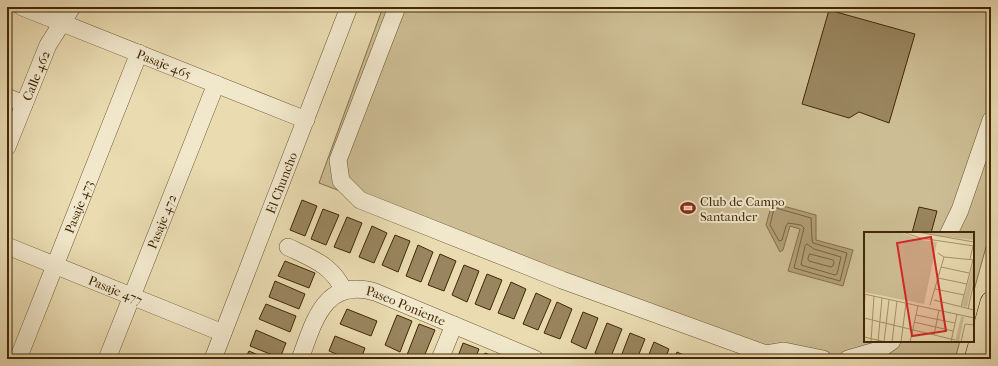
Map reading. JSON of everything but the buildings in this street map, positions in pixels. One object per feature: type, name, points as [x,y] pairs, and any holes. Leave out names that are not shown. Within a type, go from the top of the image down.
[{"type":"main road","points":[[975,359],[991,302]]},
{"type":"street","name":"Pasaje 465","points":[[22,7],[306,120]]},
{"type":"street","name":"Calle 462","points":[[7,147],[48,45],[72,7]]},
{"type":"street","name":"El Chuncho","points":[[213,359],[349,7]]},
{"type":"street","points":[[397,7],[338,160],[341,181],[356,197],[360,200],[562,280],[766,354],[784,351],[823,359]]},
{"type":"street","name":"Pasaje 473","points":[[18,359],[139,53]]},
{"type":"street","name":"Pasaje 472","points":[[106,359],[216,84]]},
{"type":"street","points":[[7,97],[24,104]]},
{"type":"street","points":[[949,232],[960,210],[991,120]]},
{"type":"street","name":"Pasaje 477","points":[[7,246],[223,333]]},
{"type":"street","points":[[288,247],[326,266],[339,282],[344,291],[336,295],[322,307],[317,315],[300,359]]},
{"type":"street","name":"Paseo Poniente","points":[[344,291],[359,289],[375,292],[535,359]]},
{"type":"street","points":[[440,359],[454,325]]},
{"type":"street","points":[[848,359],[879,350],[891,342]]},
{"type":"shaded area","name":"Club de Campo Santander","points":[[383,7],[991,7],[991,239],[986,247],[974,290],[974,232],[864,232],[864,342],[960,342],[955,359],[782,359],[319,183]]},
{"type":"water","points":[[772,203],[816,215],[816,240],[853,250],[843,286],[788,271],[800,229],[790,226],[783,250],[780,252],[766,225]]},
{"type":"place","name":"Club de Campo Santander","points":[[688,208]]}]
